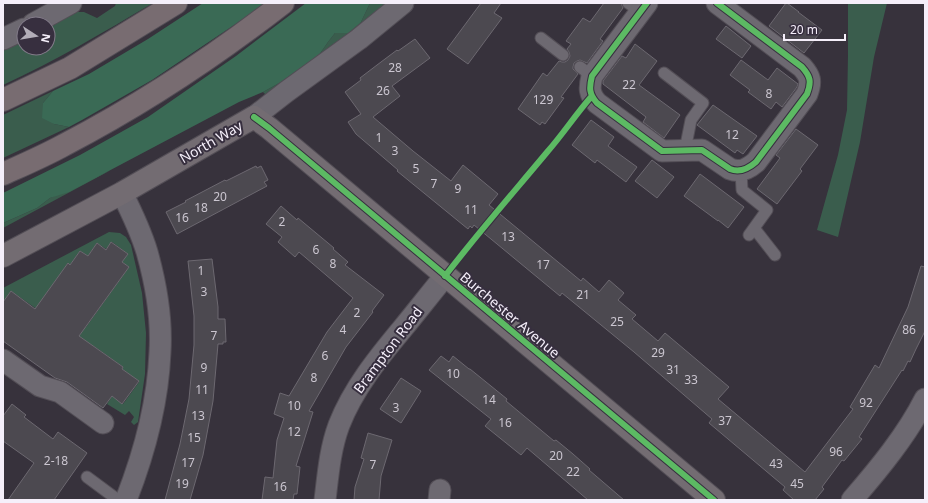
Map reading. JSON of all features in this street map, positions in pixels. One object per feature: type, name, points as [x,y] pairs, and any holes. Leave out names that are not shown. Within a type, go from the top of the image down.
[{"type":"highway","points":[[3,100],[70,68],[176,3]]},
{"type":"highway","points":[[3,174],[63,146],[126,110],[191,69],[259,22],[283,3]]},
{"type":"street","points":[[47,16],[71,3]]},
{"type":"street","name":"North Way","points":[[3,256],[122,193],[254,117],[359,39],[403,3]]},
{"type":"street","points":[[639,6],[586,72],[591,97],[662,151],[702,150],[730,169],[741,171],[749,168],[756,162],[807,94],[810,87],[810,80],[802,67],[717,3]]},
{"type":"street","points":[[3,39],[16,33]]},
{"type":"street","name":"Burchester Avenue","points":[[254,117],[714,500]]},
{"type":"street","points":[[122,193],[137,223],[147,251],[154,278],[158,305],[160,339],[159,370],[151,415],[141,459],[126,500]]},
{"type":"street","name":"Brampton Road","points":[[325,500],[333,444],[339,425],[350,401],[369,371],[390,343],[446,276]]},
{"type":"street","points":[[3,360],[40,386],[60,392],[104,423]]},
{"type":"street","points":[[852,500],[895,448],[925,400]]},
{"type":"lane","points":[[540,38],[563,55]]},
{"type":"lane","points":[[664,73],[703,103],[691,120],[685,150]]},
{"type":"lane","points":[[741,171],[742,190],[767,210],[752,231],[775,255]]},
{"type":"lane","points":[[87,477],[118,500]]},
{"type":"green space","points":[[116,3],[153,3],[60,56],[3,85],[3,51],[16,44],[16,56],[56,56],[56,23],[76,12],[84,12],[97,18],[115,6]]},
{"type":"green space","points":[[203,3],[265,3],[152,80],[69,127],[54,124],[42,118],[43,103],[53,91],[89,74],[148,39]]},
{"type":"green space","points":[[306,3],[370,3],[361,22],[348,33],[335,33],[319,55],[281,82],[263,92],[239,102],[69,192],[50,198],[37,208],[3,223],[3,193],[80,155],[148,117],[236,56]]},
{"type":"green space","points":[[370,3],[389,3],[382,10],[266,95],[263,92],[281,82],[319,55],[335,33],[361,22]]},
{"type":"green space","points":[[848,3],[887,3],[874,57],[860,142],[838,237],[817,230],[838,155],[847,110]]},
{"type":"green space","points":[[53,91],[43,103],[54,124],[69,127],[3,158],[3,115]]},
{"type":"green space","points":[[111,170],[3,228],[3,223],[37,208],[50,198]]},
{"type":"green space","points":[[109,232],[120,233],[126,237],[131,245],[142,293],[146,333],[145,374],[138,422],[134,425],[131,422],[134,417],[129,411],[125,415],[107,404],[112,396],[123,404],[139,382],[122,369],[123,367],[95,347],[75,337],[84,325],[86,327],[129,267],[122,262],[128,254],[112,242],[106,249],[97,243],[88,256],[80,251],[70,265],[68,263],[45,296],[38,310],[11,291],[3,302],[3,288]]},
{"type":"building","points":[[481,3],[501,3],[494,13],[502,18],[468,64],[447,49]]},
{"type":"building","points":[[604,3],[621,3],[623,8],[600,39],[603,41],[587,63],[580,60],[574,63],[573,69],[578,74],[561,97],[564,98],[545,124],[542,122],[540,125],[518,109],[543,73],[547,76],[559,61],[565,62],[568,60],[570,56],[567,49],[571,44],[566,41],[583,18],[590,22]]},
{"type":"building","points":[[786,3],[822,30],[804,53],[769,26]]},
{"type":"building","points":[[726,26],[751,46],[742,58],[716,39]]},
{"type":"building","points":[[415,39],[430,58],[392,86],[400,96],[373,117],[451,181],[463,165],[498,194],[489,205],[581,281],[583,278],[599,292],[609,280],[624,293],[618,300],[636,315],[632,319],[658,341],[665,333],[729,387],[718,399],[805,472],[853,409],[850,407],[875,365],[879,368],[908,307],[921,266],[925,267],[925,331],[910,362],[908,361],[903,371],[902,370],[859,437],[862,439],[844,461],[842,460],[822,487],[824,489],[815,500],[794,500],[783,490],[785,487],[709,423],[712,419],[634,352],[562,293],[560,296],[474,225],[472,228],[470,226],[468,229],[397,171],[398,170],[356,134],[348,122],[361,114],[345,92],[377,65]]},
{"type":"building","points":[[635,44],[657,61],[639,85],[680,115],[664,138],[643,122],[646,117],[603,84],[603,81],[622,56],[626,58]]},
{"type":"building","points":[[741,60],[768,80],[777,68],[798,84],[782,107],[776,102],[771,109],[748,92],[750,90],[730,75]]},
{"type":"building","points":[[713,105],[757,136],[743,154],[737,150],[735,153],[697,125]]},
{"type":"building","points":[[591,120],[614,137],[608,146],[637,167],[626,182],[597,160],[595,163],[572,145]]},
{"type":"building","points":[[796,129],[818,145],[800,169],[802,171],[777,204],[757,189],[780,158],[776,155]]},
{"type":"building","points":[[652,160],[674,177],[657,198],[635,181]]},
{"type":"building","points":[[256,166],[257,168],[261,166],[268,180],[264,182],[267,186],[177,234],[166,212],[225,180],[226,181]]},
{"type":"building","points":[[700,174],[744,207],[728,228],[684,196]]},
{"type":"building","points":[[281,206],[334,248],[333,249],[348,262],[345,265],[384,295],[346,347],[309,411],[313,412],[296,466],[300,467],[297,494],[294,494],[293,500],[262,500],[265,477],[273,478],[277,440],[284,418],[274,414],[280,393],[289,396],[327,332],[353,298],[299,252],[295,257],[278,242],[282,237],[266,224]]},
{"type":"building","points":[[111,242],[128,254],[122,262],[129,267],[79,336],[123,367],[122,369],[139,381],[122,404],[112,396],[103,408],[67,382],[55,378],[3,341],[3,302],[11,291],[35,309],[68,263],[70,265],[80,251],[88,256],[97,243],[106,250]]},
{"type":"building","points":[[212,259],[218,319],[225,319],[226,342],[223,342],[223,344],[218,344],[213,401],[203,455],[190,500],[165,500],[180,444],[189,399],[194,345],[194,316],[188,261]]},
{"type":"building","points":[[441,356],[449,362],[453,356],[470,369],[507,399],[506,401],[554,441],[556,440],[573,454],[624,500],[588,500],[527,448],[521,455],[485,426],[491,419],[429,370]]},
{"type":"building","points":[[401,378],[421,391],[401,423],[380,409]]},
{"type":"building","points":[[12,404],[26,415],[24,417],[53,439],[58,432],[87,453],[54,500],[8,500],[34,463],[3,441],[3,416]]},
{"type":"building","points":[[368,433],[392,440],[381,476],[379,500],[354,500],[355,487],[364,459],[361,458]]},
{"type":"cycle path","points":[[647,3],[592,76],[590,84],[592,97],[597,103],[662,151],[702,150],[730,169],[737,171],[750,167],[756,162],[807,94],[810,82],[807,73],[802,67],[717,3]]},
{"type":"cycle path","points":[[445,276],[591,97]]},
{"type":"cycle path","points":[[254,117],[714,500]]}]
